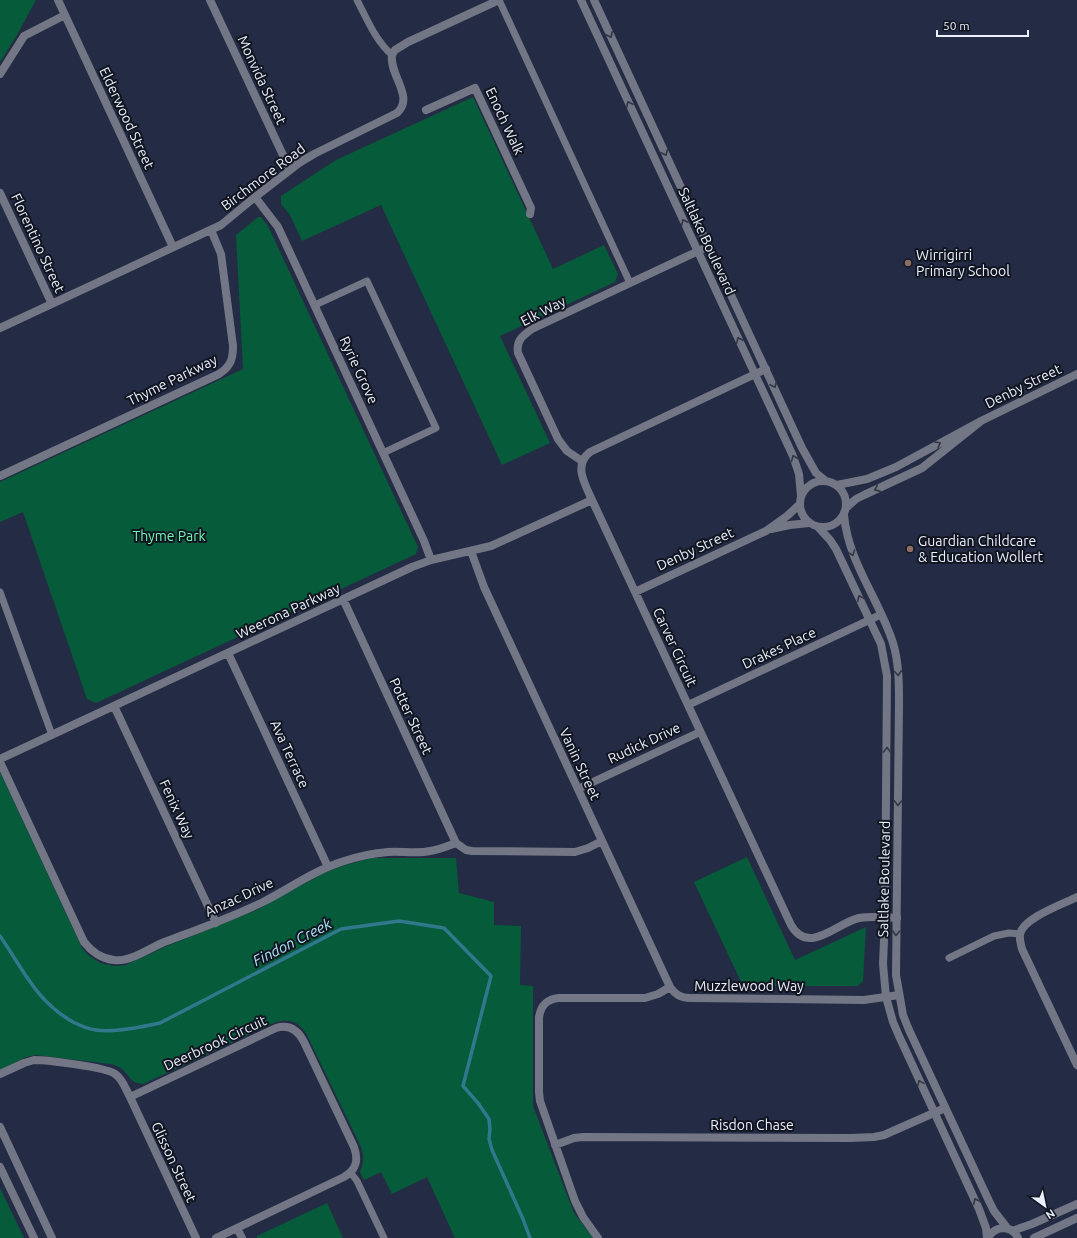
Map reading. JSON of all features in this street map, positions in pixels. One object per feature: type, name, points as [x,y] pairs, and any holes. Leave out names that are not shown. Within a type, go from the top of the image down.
[{"type":"street","name":"Elderwood Street","points":[[58,0],[173,247]]},
{"type":"street","name":"Monvida Street","points":[[210,0],[290,170]]},
{"type":"street","points":[[392,55],[395,50],[408,42],[499,0]]},
{"type":"street","name":"Saltlake Boulevard","points":[[581,0],[756,374],[796,464],[801,482],[801,500]]},
{"type":"street","name":"Saltlake Boulevard","points":[[594,0],[808,459],[816,473],[826,481]]},
{"type":"street","points":[[0,74],[24,36],[64,15]]},
{"type":"street","name":"Birchmore Road","points":[[0,328],[221,225],[290,170],[314,154],[391,117],[401,109],[404,101],[401,88],[391,66],[392,55]]},
{"type":"street","name":"Enoch Walk","points":[[426,110],[475,88],[531,208],[530,214]]},
{"type":"street","name":"Florentino Street","points":[[0,193],[52,304]]},
{"type":"street","name":"Ryrie Grove","points":[[255,197],[278,227],[424,541],[431,560]]},
{"type":"street","name":"Thyme Parkway","points":[[0,476],[219,374],[228,367],[232,360],[233,346],[221,254],[211,230]]},
{"type":"street","name":"Elk Way","points":[[582,461],[567,451],[558,439],[521,359],[517,344],[522,336],[532,329],[709,246]]},
{"type":"street","points":[[582,461],[590,452],[766,369]]},
{"type":"street","name":"Denby Street","points":[[981,421],[1077,374]]},
{"type":"street","points":[[837,486],[867,479],[896,467],[981,421]]},
{"type":"street","points":[[845,511],[844,495],[837,486],[826,481],[812,484],[806,489],[801,500],[801,511],[804,518],[809,523],[818,527],[826,528],[833,526],[839,521],[845,511],[856,499],[922,468],[981,421]]},
{"type":"street","name":"Carver Circuit","points":[[582,461],[582,474],[592,500],[796,933],[803,938],[813,938],[860,918],[897,918]]},
{"type":"street","name":"Weerona Parkway","points":[[0,760],[412,567],[431,560],[491,546],[592,500]]},
{"type":"street","name":"Denby Street","points":[[635,592],[766,531],[787,516],[801,500]]},
{"type":"street","name":"Saltlake Boulevard","points":[[845,511],[845,528],[854,557],[895,651],[899,679],[896,967],[903,1015],[989,1201],[1000,1219],[1018,1238]]},
{"type":"street","name":"Denby Street","points":[[766,531],[790,525],[809,523]]},
{"type":"street","name":"Saltlake Boulevard","points":[[818,527],[836,549],[870,620],[881,644],[887,676],[886,917],[883,964],[886,997],[892,1022],[979,1209],[986,1228],[987,1238]]},
{"type":"street","name":"Vanin Street","points":[[471,551],[484,588],[670,986]]},
{"type":"street","name":"Potter Street","points":[[343,599],[456,843]]},
{"type":"street","name":"Drakes Place","points":[[688,704],[880,615]]},
{"type":"street","name":"Ava Terrace","points":[[228,653],[328,867]]},
{"type":"street","name":"Fenix Way","points":[[114,706],[216,923]]},
{"type":"street","name":"Rudick Drive","points":[[578,789],[700,732]]},
{"type":"street","name":"Anzac Drive","points":[[0,760],[84,942],[94,953],[104,958],[113,960],[122,960],[216,923],[263,902],[328,867],[341,862],[387,852],[426,852],[456,843]]},
{"type":"street","points":[[456,843],[466,850],[472,851],[568,852],[580,850],[602,841]]},
{"type":"street","points":[[1077,897],[1033,919],[1022,928],[1020,934],[1022,949],[1077,1065]]},
{"type":"street","points":[[598,1238],[583,1216],[576,1201],[541,1107],[538,1092],[539,1017],[541,1008],[545,1003],[553,998],[645,998],[658,994],[670,986]]},
{"type":"street","name":"Muzzlewood Way","points":[[670,986],[679,996],[690,998],[864,1000],[899,995]]},
{"type":"street","name":"Deerbrook Circuit","points":[[130,1097],[276,1028],[288,1027],[297,1032],[304,1042],[354,1147],[357,1154],[357,1162],[351,1173]]},
{"type":"street","points":[[0,1074],[34,1060],[103,1069],[115,1073],[118,1076],[130,1097]]},
{"type":"street","name":"Glisson Street","points":[[130,1097],[196,1238]]},
{"type":"street","name":"Risdon Chase","points":[[555,1145],[574,1138],[583,1137],[869,1137],[894,1131],[945,1108]]},
{"type":"street","points":[[0,1127],[52,1238]]},
{"type":"street","points":[[0,1166],[34,1238]]},
{"type":"street","points":[[216,1238],[344,1178],[351,1173]]},
{"type":"street","points":[[987,1238],[993,1231],[998,1229],[1010,1230],[1037,1222],[1077,1204]]},
{"type":"street","points":[[1034,1238],[1077,1218]]},
{"type":"street","points":[[237,1228],[242,1238]]},
{"type":"lane","points":[[357,0],[383,48],[392,55]]},
{"type":"lane","points":[[499,0],[630,283]]},
{"type":"lane","points":[[315,305],[367,281],[433,421],[436,428],[383,453]]},
{"type":"lane","points":[[0,592],[52,735]]},
{"type":"lane","points":[[949,958],[994,936],[1009,933],[1020,934]]},
{"type":"lane","points":[[351,1173],[357,1181],[384,1238]]},
{"type":"green space","points":[[0,0],[36,0],[0,62]]},
{"type":"green space","points":[[473,97],[553,269],[604,245],[618,274],[615,282],[500,336],[550,443],[502,465],[381,205],[302,241],[290,215],[281,204],[281,196],[336,160]]},
{"type":"green space","name":"Thyme Park","points":[[258,217],[261,217],[268,226],[418,547],[416,554],[96,703],[87,699],[23,512],[0,522],[0,482],[243,369],[236,235]]},
{"type":"green space","points":[[0,772],[82,948],[88,955],[100,963],[114,966],[126,965],[167,946],[257,910],[322,874],[339,867],[371,858],[456,858],[459,893],[494,902],[494,925],[521,926],[520,985],[533,986],[533,1106],[574,1213],[593,1238],[455,1238],[427,1177],[392,1194],[381,1172],[364,1180],[360,1172],[363,1159],[361,1147],[306,1033],[297,1023],[290,1021],[276,1022],[143,1084],[133,1081],[118,1066],[36,1055],[26,1057],[0,1070]]},
{"type":"green space","points":[[747,857],[795,960],[866,927],[863,981],[858,986],[743,986],[694,882]]},
{"type":"green space","points":[[0,1188],[24,1238],[0,1238]]},
{"type":"green space","points":[[327,1203],[343,1238],[257,1238],[257,1236]]},
{"type":"waterway","name":"Findon Creek","points":[[0,936],[31,984],[60,1014],[81,1026],[93,1030],[111,1031],[160,1023],[341,929],[399,921],[444,928],[491,976],[463,1086],[478,1103],[489,1119],[489,1139],[492,1150],[530,1238]]},
{"type":"place","name":"Wirrigirri Primary School","points":[[908,263]]},
{"type":"place","name":"Guardian Childcare & Education Wollert","points":[[910,549]]}]
